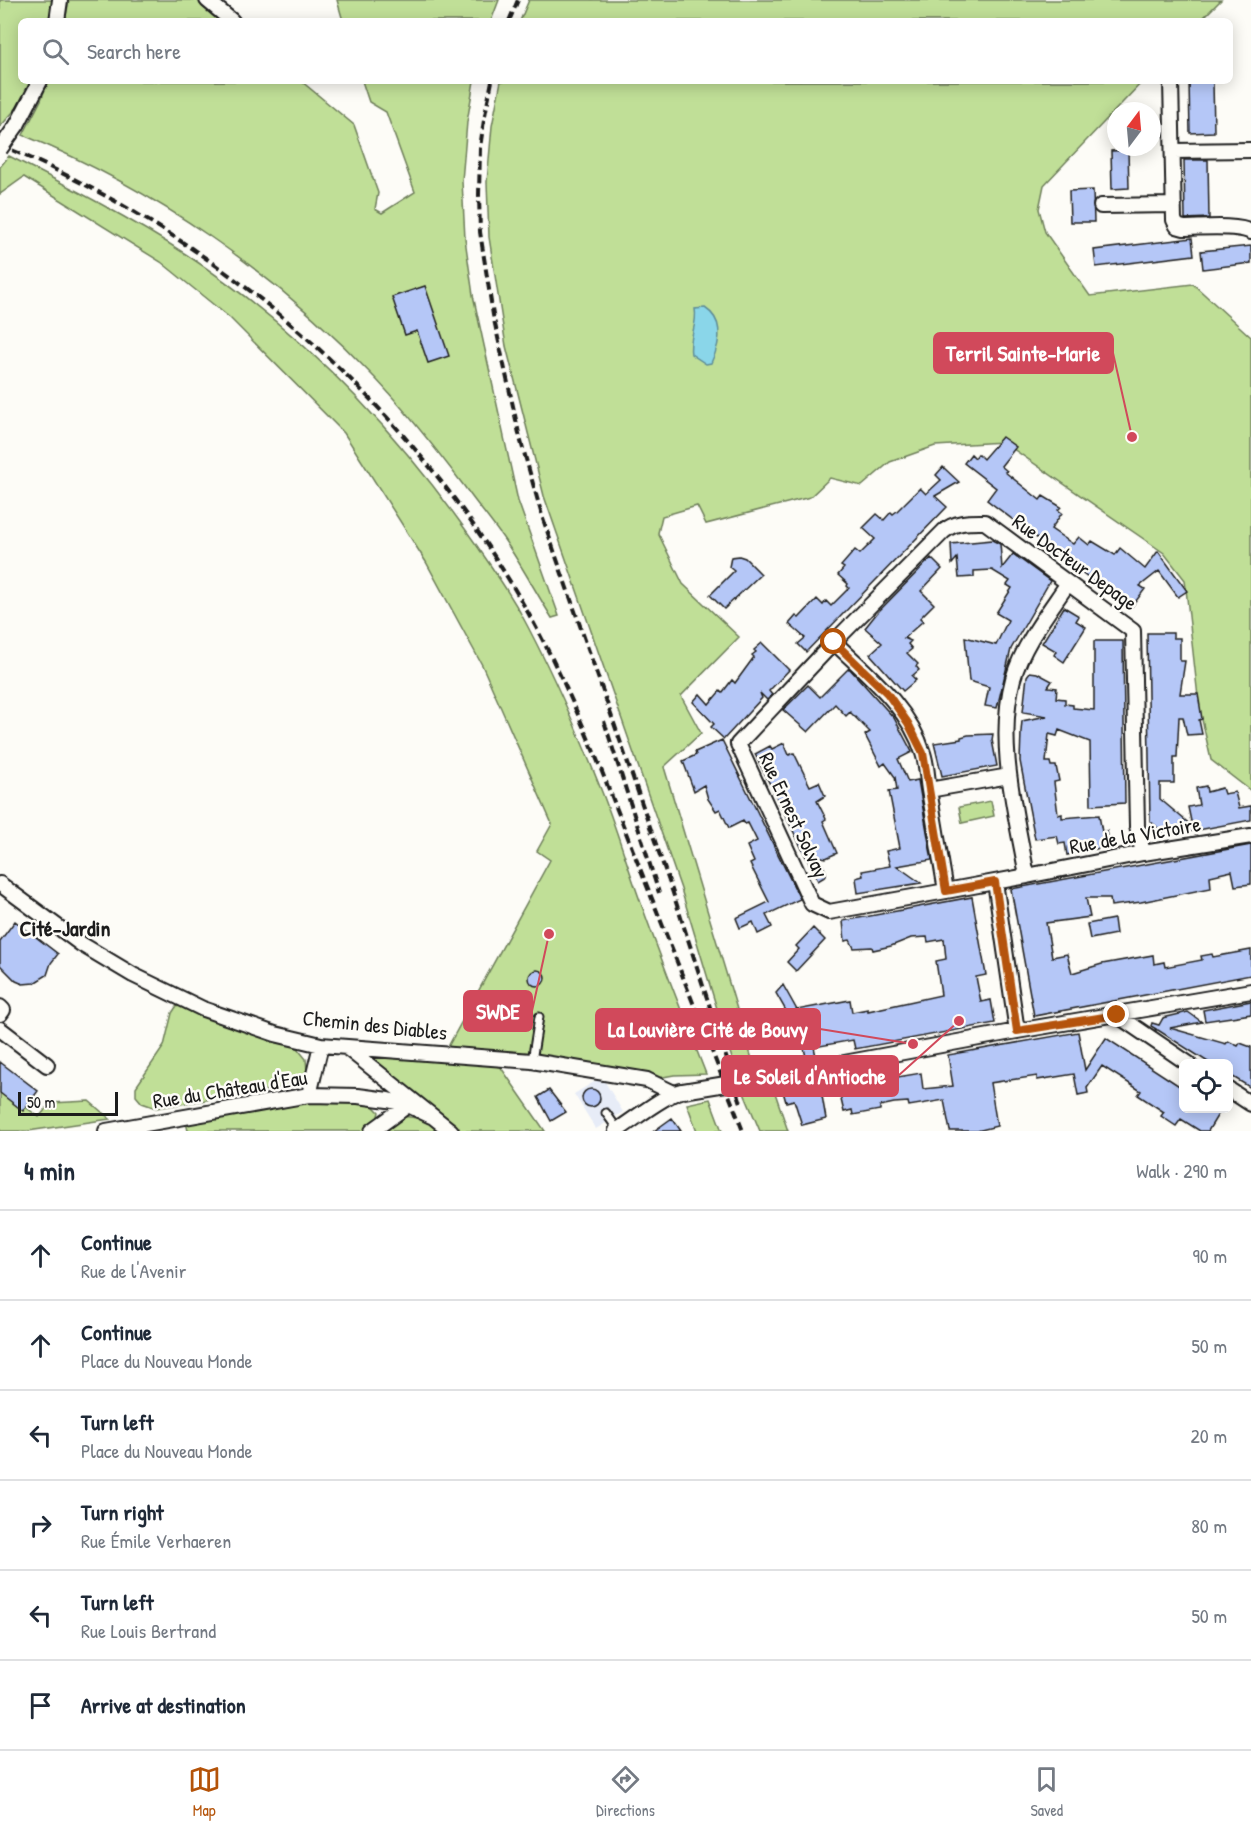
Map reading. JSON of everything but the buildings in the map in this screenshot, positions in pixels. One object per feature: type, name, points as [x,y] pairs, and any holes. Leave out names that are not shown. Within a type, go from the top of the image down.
[{"type":"street","points":[[57,18],[60,0]]},
{"type":"street","points":[[207,0],[228,18]]},
{"type":"street","points":[[0,149],[38,84]]},
{"type":"street","points":[[1171,84],[1174,220],[1177,226],[1240,229],[1251,232]]},
{"type":"street","points":[[1173,152],[1251,150]]},
{"type":"street","points":[[1101,206],[1174,205]]},
{"type":"street","name":"Rue Docteur Depage","points":[[951,525],[964,522],[985,522],[1133,631],[1137,826],[1143,853]]},
{"type":"street","name":"Rue Ernest Solvay","points":[[946,891],[829,912],[812,904],[738,744],[834,642],[951,525]]},
{"type":"street","points":[[1027,876],[1009,776],[1008,717],[1014,679],[1032,637],[1068,583]]},
{"type":"street","points":[[834,642],[887,693],[908,723],[923,753],[946,891]]},
{"type":"street","points":[[929,790],[1009,776]]},
{"type":"street","name":"Rue de la Victoire","points":[[946,891],[1143,853],[1251,836]]},
{"type":"street","points":[[995,882],[1017,1031]]},
{"type":"street","name":"Chemin des Diables","points":[[0,884],[81,944],[133,975],[171,995],[238,1023],[321,1045],[532,1061],[647,1080],[679,1092]]},
{"type":"street","points":[[617,1130],[679,1092],[1251,991]]},
{"type":"street","points":[[0,1007],[3,1010],[0,1014]]},
{"type":"street","points":[[1117,1015],[1182,1059]]},
{"type":"street","points":[[0,1029],[47,1065]]},
{"type":"street","points":[[309,1095],[321,1045]]},
{"type":"street","points":[[346,1047],[452,1131]]},
{"type":"street","points":[[1233,1092],[1251,1104]]},
{"type":"street","name":"Rue du Château d'Eau","points":[[106,1131],[309,1095],[358,1096],[408,1105],[431,1116]]},
{"type":"street","points":[[372,1131],[408,1105]]},
{"type":"lane","points":[[532,1061],[539,1017]]},
{"type":"lane","points":[[606,1113],[617,1130]]},
{"type":"shaded area","points":[[602,1077],[623,1112],[596,1129],[574,1094]]},
{"type":"green space","points":[[0,0],[60,0],[57,18],[18,18],[18,84],[37,84],[0,127]]},
{"type":"green space","points":[[69,0],[203,0],[224,18],[66,18]]},
{"type":"green space","points":[[337,0],[499,0],[492,18],[342,18]]},
{"type":"green space","points":[[529,0],[1221,0],[1203,18],[521,18]]},
{"type":"green space","points":[[47,84],[305,84],[354,125],[378,193],[375,209],[382,213],[415,192],[386,112],[369,102],[363,84],[473,84],[467,122],[462,181],[465,239],[473,295],[518,501],[559,616],[552,618],[502,537],[443,458],[375,378],[337,340],[255,270],[167,208],[120,181],[23,135]]},
{"type":"green space","points":[[500,84],[1140,84],[1123,102],[1107,102],[1107,119],[1044,185],[1039,209],[1045,232],[1090,296],[1193,284],[1251,337],[1251,791],[1211,760],[1199,706],[1185,580],[1164,553],[1003,442],[935,446],[890,462],[862,486],[830,478],[810,497],[706,524],[697,506],[662,516],[658,533],[683,584],[739,637],[681,696],[701,733],[664,767],[755,1069],[736,1072],[681,889],[544,496],[506,346],[489,237],[487,182],[492,126]]},
{"type":"green space","points":[[9,156],[144,228],[187,255],[264,312],[336,376],[401,446],[431,484],[506,589],[553,678],[613,820],[673,990],[706,1074],[674,1075],[647,1080],[495,1059],[545,1131],[378,1131],[405,1117],[422,1120],[443,1129],[346,1047],[444,1054],[550,860],[537,851],[552,824],[482,665],[426,562],[344,433],[230,318],[161,262],[24,177],[0,194],[0,167]]},
{"type":"green space","points":[[991,801],[994,816],[962,823],[959,807]]},
{"type":"green space","points":[[189,1003],[288,1037],[306,1059],[307,1072],[299,1085],[156,1108],[142,1103],[136,1096],[136,1087],[164,1046],[172,1013],[176,1007]]},
{"type":"green space","points":[[773,1087],[788,1131],[760,1131],[744,1093]]},
{"type":"green space","points":[[0,1088],[39,1117],[51,1103],[89,1101],[110,1119],[28,1131],[0,1131]]},
{"type":"green space","points":[[309,1095],[368,1101],[379,1112],[377,1120],[369,1131],[188,1131],[185,1117]]},
{"type":"green space","points":[[710,1099],[722,1131],[697,1131],[687,1104]]},
{"type":"water","points":[[705,308],[716,319],[719,333],[714,356],[711,363],[706,364],[691,354],[690,348],[695,309]]},
{"type":"railway","points":[[510,18],[518,0]]},
{"type":"railway","points":[[491,84],[480,148],[480,232],[493,315],[520,438],[543,519],[672,890],[742,1106]]},
{"type":"railway","points":[[0,145],[81,183],[158,227],[232,277],[301,333],[366,395],[425,462],[479,533],[526,609],[572,701],[743,1131]]},
{"type":"railway","points":[[604,721],[659,893]]},
{"type":"place","name":"Terril Sainte-Marie","points":[[1132,437]]},
{"type":"place","name":"SWDE","points":[[549,934]]},
{"type":"place","name":"Le Soleil d'Antioche","points":[[959,1021]]},
{"type":"place","name":"La Louvière Cité de Bouvy","points":[[913,1044]]},
{"type":"district","name":"Cité-Jardin","points":[[65,928]]},
{"type":"route","points":[[834,642],[887,693],[908,723],[923,753],[946,891],[995,882],[1017,1031],[1117,1015]]}]
